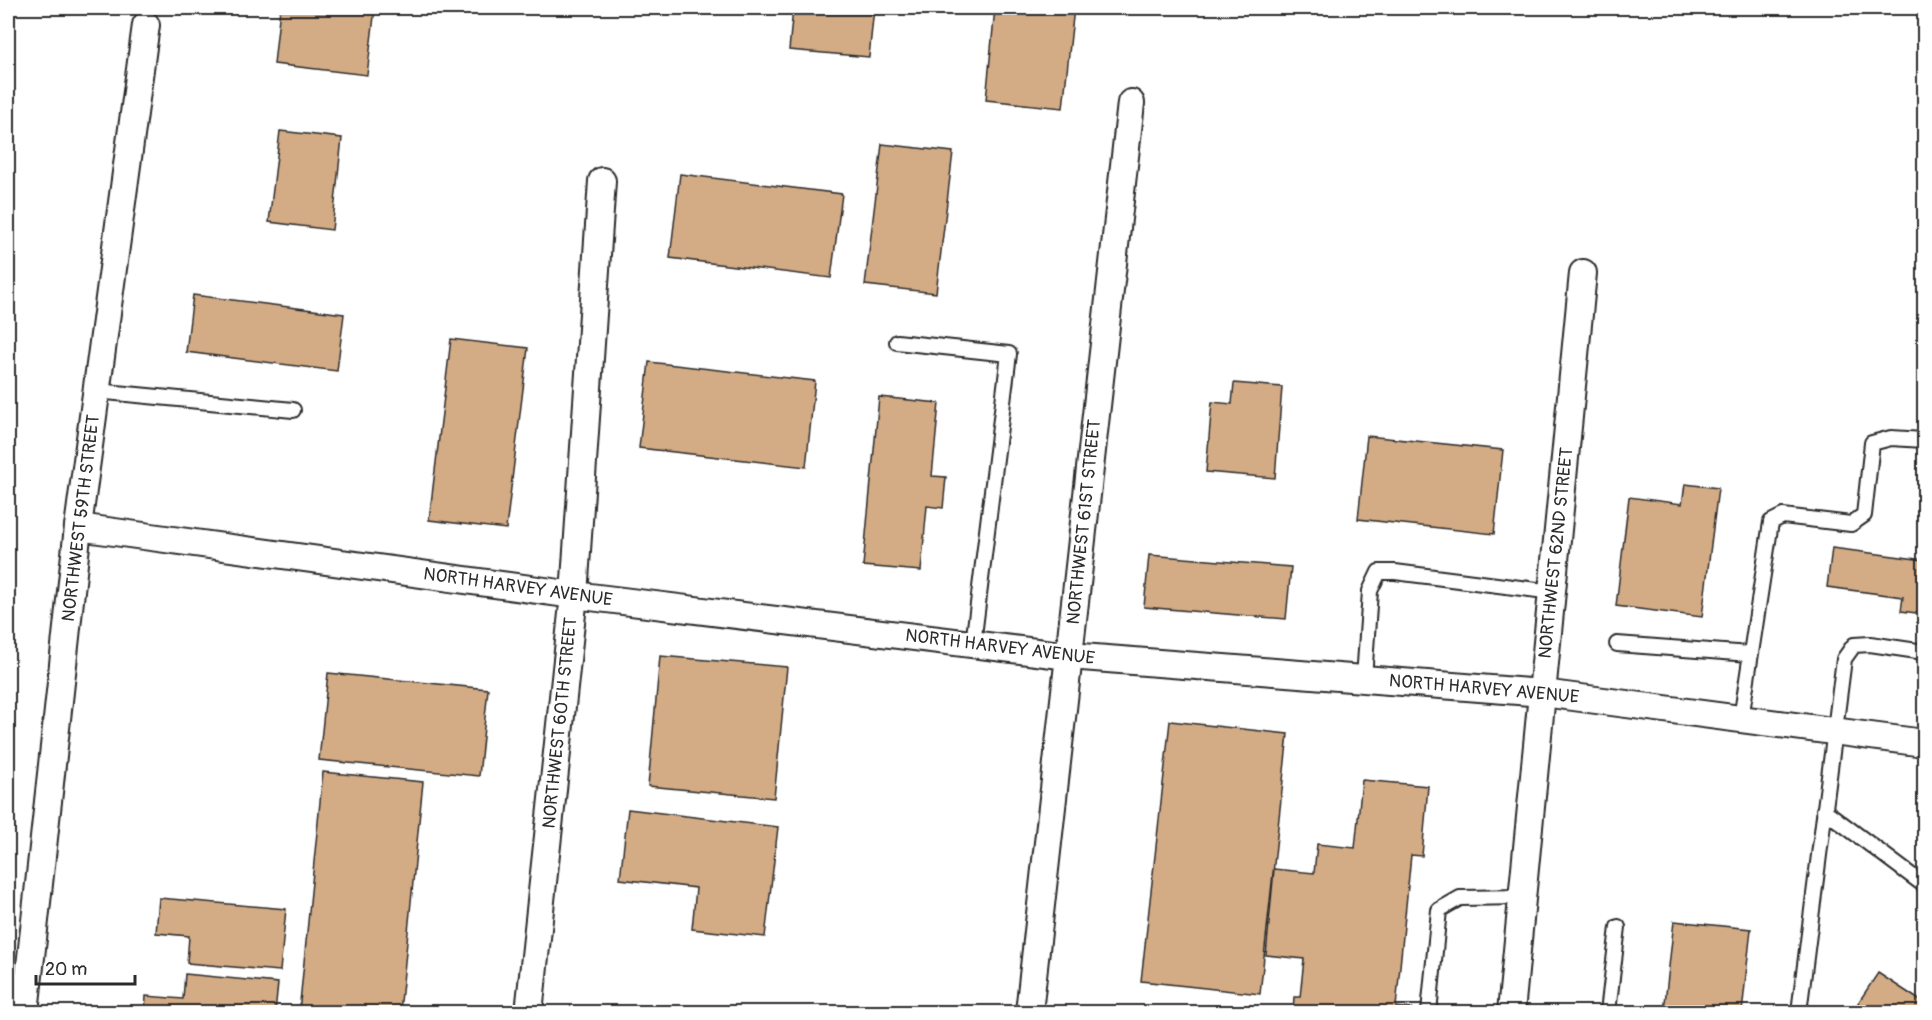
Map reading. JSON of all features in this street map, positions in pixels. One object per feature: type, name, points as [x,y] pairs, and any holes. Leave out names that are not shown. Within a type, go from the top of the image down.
[{"type":"street","name":"NORTHWEST 59TH STREET","points":[[25,1012],[78,527],[146,25]]},
{"type":"street","name":"NORTHWEST 61ST STREET","points":[[1029,1012],[1131,103]]},
{"type":"street","name":"NORTHWEST 60TH STREET","points":[[529,1012],[574,595],[602,181]]},
{"type":"street","name":"NORTHWEST 62ND STREET","points":[[1511,1012],[1583,273]]},
{"type":"street","name":"NORTH HARVEY AVENUE","points":[[78,527],[574,595],[1069,656],[1543,693],[1924,743]]},
{"type":"lane","points":[[897,342],[1009,354],[973,644]]},
{"type":"lane","points":[[96,391],[293,410]]},
{"type":"lane","points":[[1741,719],[1771,522],[1784,516],[1851,524],[1864,515],[1872,443],[1891,438],[1924,440]]},
{"type":"lane","points":[[1364,679],[1370,591],[1379,572],[1395,572],[1553,592]]},
{"type":"lane","points":[[1617,644],[1750,654]]},
{"type":"lane","points":[[1799,1012],[1833,731],[1844,659],[1854,645],[1924,652]]},
{"type":"lane","points":[[1824,810],[1924,885]]},
{"type":"lane","points":[[1429,1012],[1439,910],[1460,898],[1523,897]]},
{"type":"lane","points":[[1608,1012],[1618,927]]},
{"type":"building","points":[[280,8],[375,8],[367,75],[274,64]]},
{"type":"building","points":[[793,8],[874,8],[869,57],[789,50]]},
{"type":"building","points":[[995,8],[1074,8],[1063,108],[986,100]]},
{"type":"building","points":[[280,131],[342,138],[332,230],[269,222]]},
{"type":"building","points":[[882,144],[953,152],[936,293],[865,285]]},
{"type":"building","points":[[680,174],[842,194],[831,278],[670,258]]},
{"type":"building","points":[[193,295],[344,314],[337,371],[186,352]]},
{"type":"building","points":[[451,339],[528,348],[506,529],[429,520]]},
{"type":"building","points":[[649,362],[815,381],[806,467],[639,448]]},
{"type":"building","points":[[1234,383],[1282,387],[1275,478],[1206,472],[1212,402],[1232,404]]},
{"type":"building","points":[[879,397],[939,403],[932,476],[946,477],[943,508],[927,506],[921,571],[863,566]]},
{"type":"building","points":[[1367,436],[1503,450],[1494,534],[1358,519]]},
{"type":"building","points":[[1685,484],[1718,488],[1702,617],[1616,606],[1629,497],[1682,504]]},
{"type":"building","points":[[1832,548],[1924,560],[1924,614],[1901,611],[1903,597],[1827,587]]},
{"type":"building","points":[[1149,555],[1291,567],[1286,619],[1144,607]]},
{"type":"building","points":[[660,656],[787,667],[774,798],[648,786]]},
{"type":"building","points":[[328,673],[488,689],[479,776],[319,760]]},
{"type":"building","points":[[1170,721],[1288,734],[1260,994],[1141,981]]},
{"type":"building","points":[[323,772],[423,782],[400,1012],[299,1012]]},
{"type":"building","points":[[1362,780],[1428,786],[1422,856],[1411,855],[1396,1007],[1412,1009],[1411,1012],[1293,1012],[1294,997],[1300,997],[1304,959],[1266,955],[1274,869],[1314,873],[1317,844],[1355,848]]},
{"type":"building","points":[[628,809],[778,827],[765,937],[692,929],[696,888],[620,879]]},
{"type":"building","points":[[159,898],[286,909],[280,971],[187,963],[189,936],[156,933]]},
{"type":"building","points":[[1674,921],[1751,929],[1742,1012],[1664,1012]]},
{"type":"building","points":[[1878,973],[1924,1003],[1924,1012],[1852,1012]]},
{"type":"building","points":[[185,974],[278,983],[275,1012],[145,1012],[146,996],[183,999]]}]
